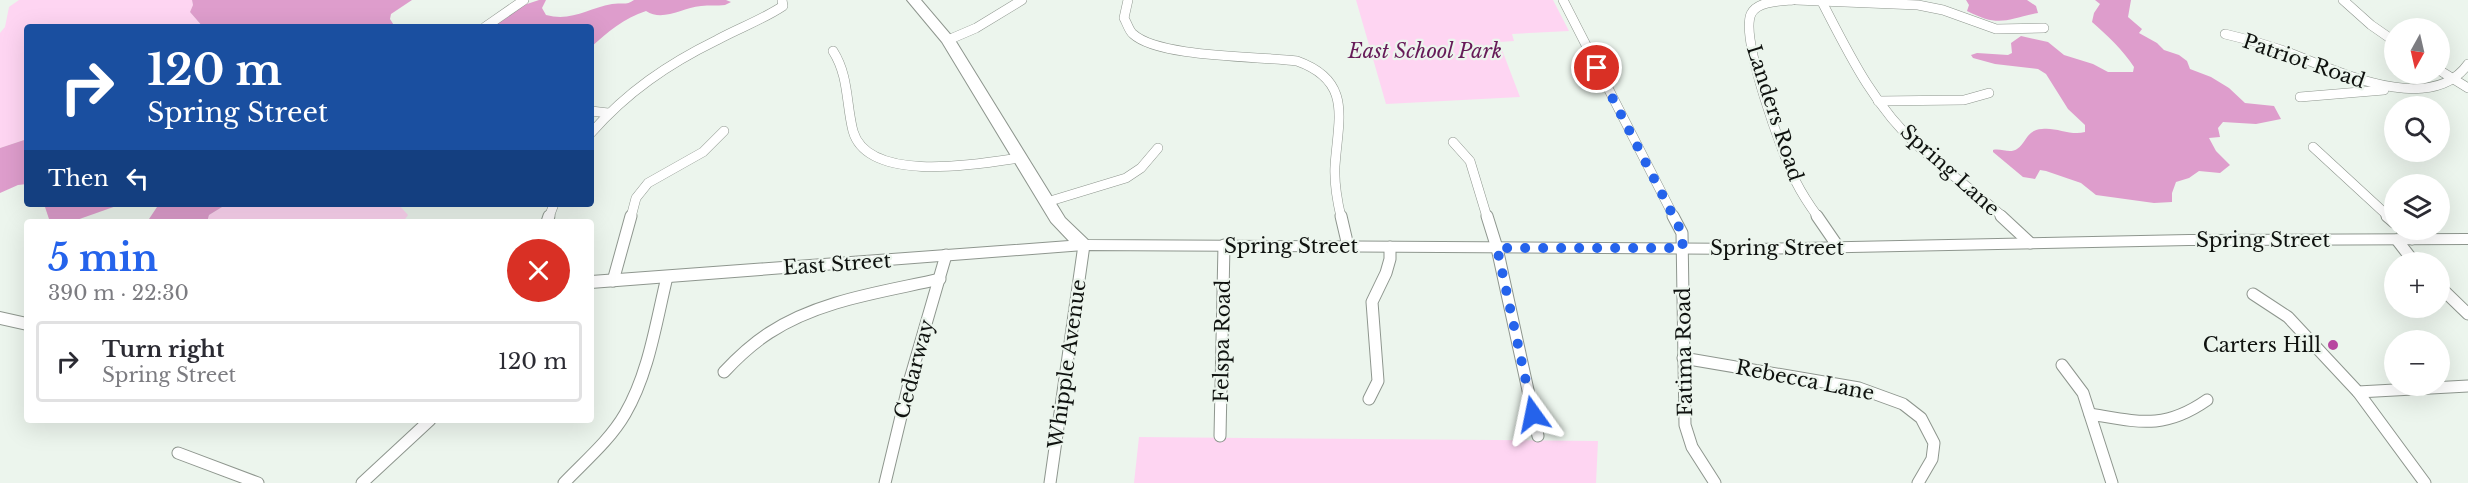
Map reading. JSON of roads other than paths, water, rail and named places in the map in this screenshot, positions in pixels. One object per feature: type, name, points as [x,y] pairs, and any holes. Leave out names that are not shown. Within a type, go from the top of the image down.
[{"type":"main road","points":[[914,0],[948,39],[1059,222],[1084,245]]},
{"type":"main road","points":[[1054,247],[1059,232],[1059,222]]},
{"type":"main road","name":"Spring Street","points":[[1084,245],[1839,248],[2384,236]]},
{"type":"main road","name":"Spring Street","points":[[2450,238],[2468,239]]},
{"type":"main road","name":"East Street","points":[[594,282],[1084,245]]},
{"type":"main road","points":[[0,318],[24,323]]},
{"type":"street","points":[[489,24],[524,0]]},
{"type":"street","points":[[948,39],[976,28],[1022,0]]},
{"type":"street","points":[[1128,0],[1124,14],[1126,24],[1137,36],[1149,44],[1173,50],[1291,59],[1314,66],[1325,76],[1337,97],[1341,110],[1335,176],[1348,246]]},
{"type":"street","name":"Fatima Road","points":[[1563,0],[1681,231],[1683,248],[1683,408],[1687,434],[1692,447],[1715,483]]},
{"type":"street","name":"Landers Road","points":[[1839,248],[1794,179],[1769,109],[1750,44],[1748,24],[1755,10],[1765,2],[1795,0],[1918,5],[1943,10],[1996,29],[2044,28]]},
{"type":"street","points":[[2343,0],[2384,34]]},
{"type":"street","name":"Spring Lane","points":[[1822,1],[1865,84],[1878,101],[1917,145],[1973,189],[2030,243]]},
{"type":"street","points":[[594,129],[635,88],[666,66],[712,40],[771,14],[783,2]]},
{"type":"street","name":"Patriot Road","points":[[2225,34],[2276,48],[2354,80],[2390,88],[2414,89],[2454,80]]},
{"type":"street","points":[[833,51],[843,76],[855,138],[870,155],[890,163],[916,166],[987,163],[1019,158]]},
{"type":"street","points":[[2454,80],[2468,64]]},
{"type":"street","points":[[2450,77],[2468,88]]},
{"type":"street","points":[[2300,97],[2376,92],[2390,88]]},
{"type":"street","points":[[1878,101],[1964,100],[1989,93]]},
{"type":"street","points":[[594,111],[608,113]]},
{"type":"street","points":[[613,280],[636,198],[644,186],[657,176],[699,154],[724,131]]},
{"type":"street","points":[[1454,142],[1470,161],[1497,248],[1538,436]]},
{"type":"street","points":[[2313,147],[2384,213]]},
{"type":"street","points":[[1047,202],[1132,175],[1158,148]]},
{"type":"street","name":"Whipple Avenue","points":[[1050,483],[1084,245]]},
{"type":"street","name":"Felspa Road","points":[[1220,436],[1224,245]]},
{"type":"street","points":[[1369,399],[1378,381],[1372,303],[1386,273],[1390,259],[1390,247]]},
{"type":"street","name":"Cedarway","points":[[885,483],[910,379],[946,255]]},
{"type":"street","points":[[564,483],[612,431],[627,409],[645,360],[666,277]]},
{"type":"street","points":[[724,372],[758,338],[794,318],[844,302],[940,279]]},
{"type":"street","points":[[2253,294],[2288,317],[2358,392],[2425,483]]},
{"type":"street","points":[[2450,297],[2468,314]]},
{"type":"street","name":"Rebecca Lane","points":[[1683,358],[1859,388],[1903,404],[1921,418],[1934,443],[1932,459],[1918,483]]},
{"type":"street","points":[[2061,365],[2081,389],[2112,483]]},
{"type":"street","points":[[2358,392],[2468,386]]},
{"type":"street","points":[[2090,414],[2143,421],[2170,421],[2190,413],[2207,400]]},
{"type":"street","points":[[362,483],[427,423]]},
{"type":"street","points":[[178,453],[258,483]]},
{"type":"place","name":"Carters Hill","points":[[2333,345]]},
{"type":"park label","name":"East School Park","points":[[1425,51]]}]
